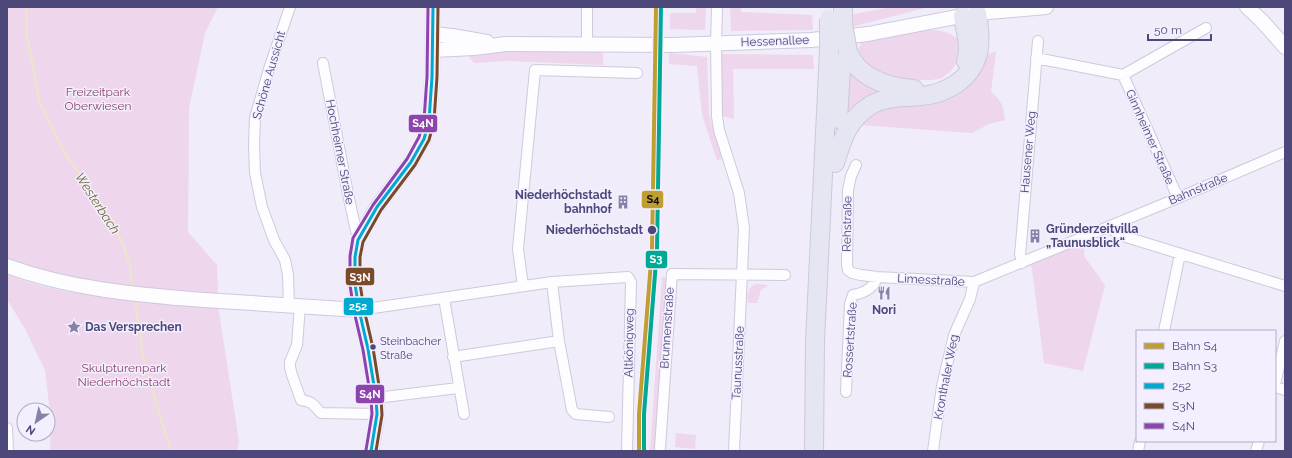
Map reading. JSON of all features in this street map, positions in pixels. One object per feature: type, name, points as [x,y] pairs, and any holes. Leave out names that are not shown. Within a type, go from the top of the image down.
[{"type":"highway","points":[[839,52],[851,60],[860,71],[873,79],[891,86],[914,89],[926,88],[946,83],[952,80],[959,73],[967,59],[972,12]]},
{"type":"highway","points":[[835,164],[845,133],[854,119],[871,105],[889,99],[923,96],[937,93],[950,88],[969,72],[978,53],[980,42],[972,12]]},
{"type":"highway","points":[[825,451],[827,339],[839,52],[838,15]]},
{"type":"highway","points":[[814,451],[815,341],[839,52]]},
{"type":"main road","points":[[371,451],[376,429],[376,398],[368,349],[359,310],[354,272],[355,257],[358,240],[377,207],[411,162],[424,139],[429,121],[433,50],[433,7]]},
{"type":"main road","name":"Hessenallee","points":[[433,50],[474,48],[506,44],[674,45],[811,40],[860,35],[972,12],[1046,7]]},
{"type":"main road","points":[[1247,7],[1262,21],[1285,47]]},
{"type":"main road","name":"Hessenallee","points":[[433,34],[506,44]]},
{"type":"main road","points":[[7,266],[29,274],[61,282],[134,294],[359,310]]},
{"type":"street","name":"Schöne Aussicht","points":[[290,7],[268,69],[255,118],[254,146],[255,173],[262,207],[274,240],[285,260],[294,306],[297,345],[290,362],[292,375],[301,400],[309,401],[321,413],[377,414]]},
{"type":"street","points":[[587,7],[587,44]]},
{"type":"street","name":"Taunusstraße","points":[[717,7],[717,116],[719,130],[739,193],[744,228],[734,451]]},
{"type":"street","name":"Ginnheimer Straße","points":[[1036,58],[1123,75],[1206,28]]},
{"type":"street","name":"Hausener Weg","points":[[1022,262],[1020,254],[1038,41]]},
{"type":"street","name":"Hochheimer Straße","points":[[323,63],[358,240]]},
{"type":"street","points":[[523,286],[518,249],[535,70],[637,73]]},
{"type":"street","name":"Ginnheimer Straße","points":[[1123,75],[1178,198]]},
{"type":"street","name":"Bahnstraße","points":[[1110,226],[1285,152]]},
{"type":"street","name":"Rehstraße","points":[[856,165],[851,176],[848,190],[847,265],[848,270],[852,273],[861,275]]},
{"type":"street","points":[[1110,226],[1114,231],[1122,236],[1285,286]]},
{"type":"street","name":"Limesstraße","points":[[861,275],[974,282],[1110,226]]},
{"type":"street","points":[[1164,330],[1180,254]]},
{"type":"street","name":"Brunnenstraße","points":[[660,448],[672,274],[785,275]]},
{"type":"street","name":"Altkönigweg","points":[[552,282],[628,277],[630,279],[627,451]]},
{"type":"street","name":"Rossertstraße","points":[[846,392],[851,299],[853,295],[864,292],[876,282],[877,277]]},
{"type":"street","points":[[359,310],[552,282],[560,341],[572,410],[576,414],[609,417]]},
{"type":"street","name":"Kronthaler Weg","points":[[933,451],[942,386],[954,335],[970,299],[974,282]]},
{"type":"street","points":[[444,298],[458,388],[464,414]]},
{"type":"street","points":[[453,357],[560,341]]},
{"type":"street","points":[[1276,382],[1285,341]]},
{"type":"street","points":[[376,398],[458,388]]},
{"type":"street","points":[[7,428],[8,451]]},
{"type":"green space","name":"Freizeitpark Oberwiesen","points":[[7,7],[218,7],[205,33],[189,108],[188,232],[217,265],[218,294],[186,291],[186,295],[115,288],[7,260]]},
{"type":"green space","points":[[696,7],[706,7],[705,30],[670,29],[670,13],[696,13]]},
{"type":"green space","points":[[730,7],[741,7],[741,12],[812,15],[813,30],[731,31]]},
{"type":"green space","points":[[891,7],[929,7],[851,27],[850,15]]},
{"type":"green space","points":[[932,30],[947,32],[959,41],[960,56],[951,71],[942,78],[932,80],[911,80],[888,75],[868,66],[857,54],[861,43],[883,36]]},
{"type":"green space","points":[[506,50],[603,52],[603,65],[508,61],[474,63],[468,55]]},
{"type":"green space","points":[[996,51],[991,92],[1002,104],[1005,120],[989,124],[972,133],[859,125],[867,118],[885,109],[925,99],[984,56]]},
{"type":"green space","points":[[669,53],[707,57],[709,114],[722,159],[717,160],[702,115],[697,66],[669,64]]},
{"type":"green space","points":[[720,54],[813,55],[814,69],[733,69],[734,119],[722,116]]},
{"type":"green space","points":[[845,60],[889,90],[844,120]]},
{"type":"green space","points":[[1085,241],[1084,256],[1105,285],[1083,371],[1044,363],[1031,262]]},
{"type":"green space","name":"Skulpturenpark Niederhöchstadt","points":[[7,275],[45,287],[74,293],[218,306],[239,441],[237,451],[50,451],[50,442],[56,442],[56,402],[49,402],[45,370],[25,329],[7,299]]},
{"type":"green space","points":[[662,277],[668,277],[657,451],[650,451]]},
{"type":"green space","points":[[756,284],[769,285],[761,290],[757,303],[748,303],[748,292]]},
{"type":"green space","points":[[676,433],[696,435],[695,449],[675,447]]},
{"type":"waterway","name":"Westerbach","points":[[26,7],[27,36],[40,103],[65,153],[113,222],[124,247],[130,267],[133,290]]},
{"type":"waterway","name":"Westerbach","points":[[135,299],[144,362],[172,451]]},
{"type":"rail line","name":"S4","points":[[639,451],[639,414],[652,249],[656,7]]},
{"type":"rail line","name":"S3","points":[[644,451],[644,414],[657,249],[661,7]]},
{"type":"transit line","name":"S4N","points":[[366,450],[372,414],[371,399],[350,285],[350,256],[353,238],[373,205],[407,159],[419,137],[424,120],[427,77],[428,7]]},
{"type":"transit line","name":"252","points":[[371,451],[377,414],[376,398],[355,284],[355,257],[358,240],[377,207],[411,162],[424,139],[429,121],[432,77],[433,7]]},
{"type":"transit line","name":"S3N","points":[[376,451],[382,415],[381,398],[360,284],[360,257],[363,242],[381,210],[415,165],[429,140],[434,121],[437,77],[438,7]]},
{"type":"place","name":"Niederhöchstadt bahnhof","points":[[623,202]]},
{"type":"place","name":"Niederhöchstadt","points":[[652,230]]},
{"type":"place","name":"Gründerzeitvilla „Taunusblick“","points":[[1035,236]]},
{"type":"place","name":"Nori","points":[[884,293]]},
{"type":"place","name":"Das Versprechen","points":[[74,327]]},
{"type":"place","name":"Steinbacher Straße","points":[[373,347]]}]
